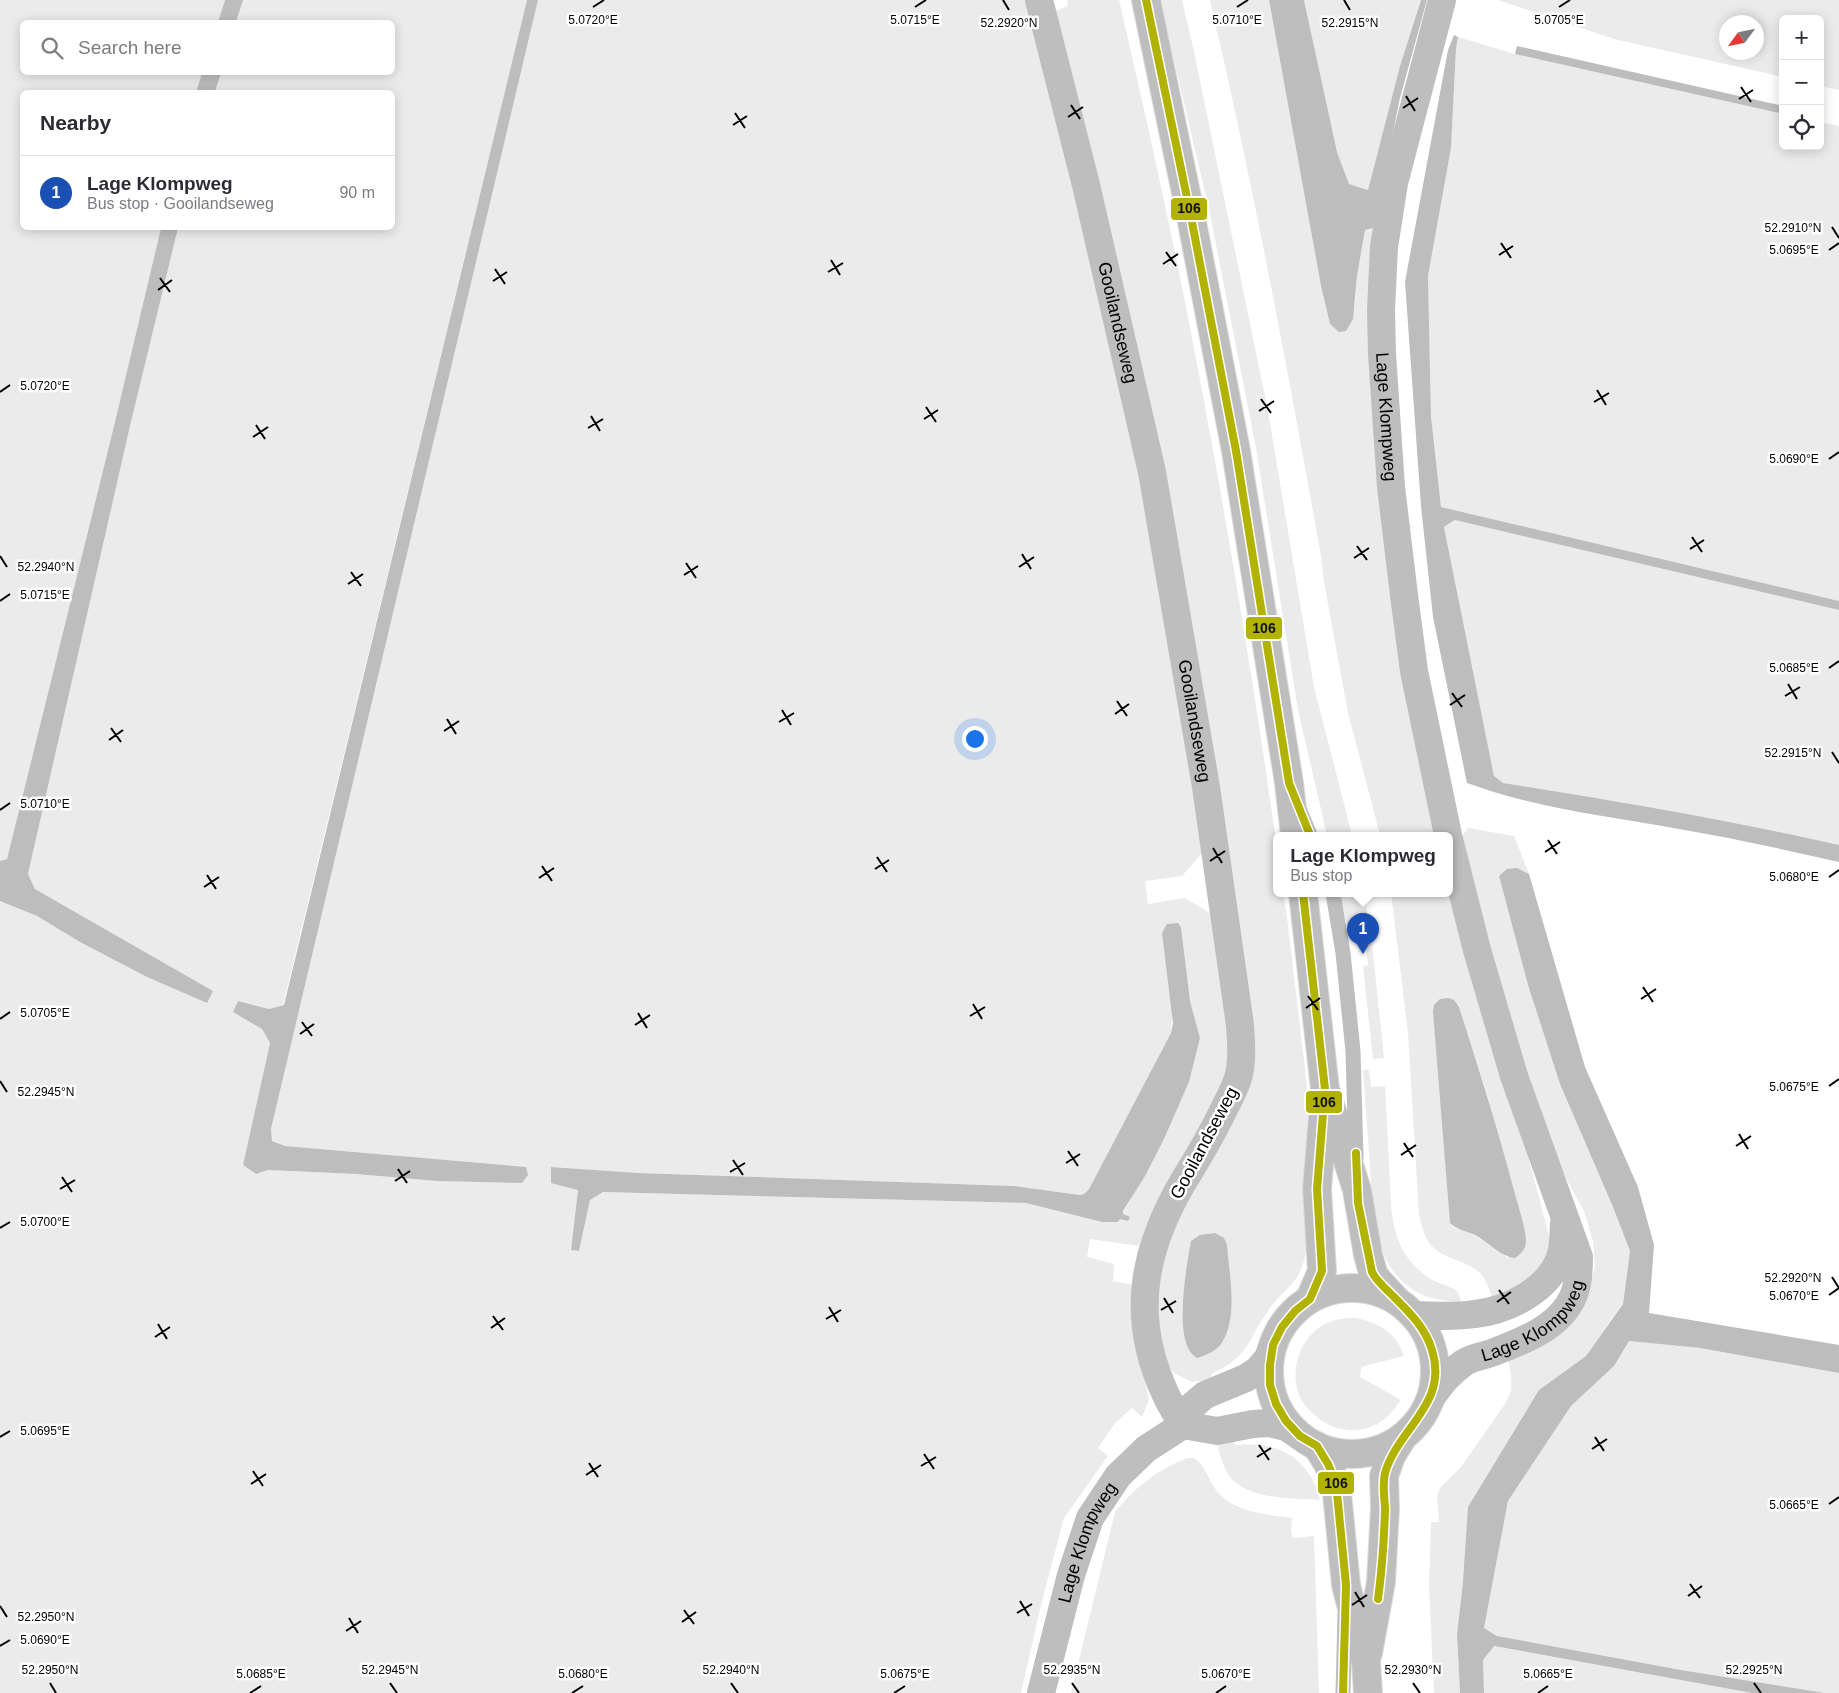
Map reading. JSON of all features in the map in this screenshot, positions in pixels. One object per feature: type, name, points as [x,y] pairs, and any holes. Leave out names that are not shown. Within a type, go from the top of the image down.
[{"type":"street","name":"Gooilandseweg","points":[[1038,0],[1086,185],[1152,472],[1206,787],[1240,1024],[1241,1054],[1238,1077],[1213,1132],[1182,1184],[1164,1220],[1155,1240],[1147,1270],[1144,1316],[1149,1342],[1166,1395],[1183,1425]]},
{"type":"street","points":[[1146,0],[1191,217],[1236,451],[1296,832]]},
{"type":"street","name":"Lage Klompweg","points":[[1442,0],[1394,183],[1384,246],[1381,310],[1390,478],[1404,595],[1414,671],[1447,832]]},
{"type":"street","name":"Lage Klompweg","points":[[1430,1398],[1446,1377],[1466,1361],[1511,1346],[1532,1336],[1564,1312],[1576,1289],[1579,1266],[1579,1257],[1514,1076],[1477,950],[1453,855]]},
{"type":"street","points":[[1303,897],[1325,1089],[1317,1189],[1322,1271],[1310,1299]]},
{"type":"street","points":[[1325,1089],[1357,1190],[1368,1255],[1374,1276],[1407,1309],[1427,1338],[1435,1364],[1434,1382],[1424,1413],[1402,1438],[1391,1456],[1384,1476],[1385,1508],[1381,1582],[1366,1662]]},
{"type":"street","name":"Lage Klompweg","points":[[1407,1309],[1446,1317],[1477,1314],[1522,1299],[1539,1287],[1555,1270],[1562,1253],[1564,1215]]},
{"type":"street","points":[[1368,1693],[1366,1662],[1346,1585],[1336,1483],[1328,1464],[1309,1441],[1286,1421],[1274,1398],[1270,1385],[1270,1365],[1273,1345],[1286,1322],[1295,1311],[1310,1299],[1329,1291],[1349,1288],[1367,1290],[1384,1295],[1407,1309]]},
{"type":"street","name":"Lage Klompweg","points":[[1041,1693],[1071,1575],[1090,1518],[1118,1476],[1146,1449],[1183,1425],[1192,1407],[1205,1395],[1246,1378],[1258,1370],[1268,1358],[1273,1345]]},
{"type":"street","points":[[1183,1425],[1217,1431],[1269,1423],[1286,1427],[1309,1441],[1336,1453],[1356,1454],[1372,1452],[1402,1438]]},
{"type":"lane","points":[[1289,783],[1309,832]]},
{"type":"lane","points":[[1334,897],[1343,953],[1353,1051],[1357,1190]]},
{"type":"lane","points":[[1343,1693],[1346,1585]]},
{"type":"shaded area","points":[[0,0],[225,0],[219,20],[20,20],[20,75],[201,75],[197,90],[20,90],[20,230],[161,230],[7,859],[0,861]]},
{"type":"shaded area","points":[[225,0],[243,0],[237,20],[219,20]]},
{"type":"shaded area","points":[[243,0],[527,0],[283,1005],[269,1009],[238,1001],[262,1029],[270,1043],[243,1165],[256,1174],[268,1170],[356,1174],[437,1181],[522,1183],[526,1167],[285,1146],[272,1141],[271,1129],[538,0],[1027,0],[1073,177],[1139,466],[1203,852],[1182,876],[1145,881],[1148,904],[1185,898],[1213,915],[1226,1001],[1228,1046],[1227,1066],[1223,1085],[1147,1223],[1139,1246],[1090,1239],[1087,1257],[1114,1264],[1113,1281],[1133,1285],[1141,1361],[1149,1400],[1142,1417],[1132,1408],[1115,1423],[1098,1448],[1108,1456],[1064,1518],[1041,1605],[1021,1693],[0,1693],[0,901],[37,916],[80,942],[147,977],[213,991],[35,889],[28,874],[130,426],[178,230],[395,230],[395,90],[216,90],[220,75],[395,75],[395,20],[237,20]],"holes":[[[1178,923],[1181,927],[1190,1001],[1200,1038],[1189,1082],[1164,1139],[1118,1222],[1102,1222],[1026,1203],[602,1192],[590,1200],[579,1251],[571,1250],[578,1189],[552,1167],[638,1173],[1014,1186],[1084,1194],[1089,1189],[1171,1033]]]},
{"type":"shaded area","points":[[527,0],[538,0],[271,1129],[272,1141],[285,1146],[526,1167],[528,1175],[522,1183],[437,1181],[356,1174],[268,1170],[256,1174],[243,1165],[270,1043],[262,1029],[233,1012],[238,1001],[269,1009],[284,1005]]},
{"type":"shaded area","points":[[1067,0],[1119,0],[1153,148],[1197,365],[1246,640],[1275,832],[1273,832],[1273,897],[1284,897],[1307,1086],[1310,1249],[1306,1250],[1301,1270],[1297,1277],[1270,1308],[1241,1353],[1224,1367],[1211,1374],[1211,1379],[1192,1382],[1174,1373],[1167,1365],[1158,1331],[1158,1282],[1168,1237],[1251,1074],[1055,11],[1068,6]]},
{"type":"shaded area","points":[[1160,0],[1182,0],[1193,47],[1268,411],[1314,687],[1351,832],[1326,832],[1298,710],[1256,448],[1210,214]]},
{"type":"shaded area","points":[[1210,0],[1269,0],[1321,286],[1330,324],[1355,305],[1357,276],[1365,230],[1373,228],[1439,832],[1379,832],[1348,713],[1309,486],[1241,138]]},
{"type":"shaded area","points":[[1269,0],[1304,0],[1337,152],[1349,184],[1368,190],[1400,66],[1421,0],[1427,0],[1400,98],[1373,228],[1365,230],[1357,276],[1353,319],[1346,331],[1339,332],[1330,324],[1321,286]]},
{"type":"shaded area","points":[[1304,0],[1421,0],[1400,66],[1368,190],[1349,184],[1337,152]]},
{"type":"shaded area","points":[[1498,0],[1839,0],[1839,90],[1824,87],[1824,15],[1779,15],[1779,76],[1614,39]]},
{"type":"shaded area","points":[[1454,35],[1458,37],[1451,148],[1428,276],[1431,416],[1441,507],[1839,601],[1839,610],[1455,520],[1444,527],[1494,776],[1503,783],[1672,811],[1839,845],[1839,862],[1719,836],[1545,805],[1493,792],[1467,783],[1433,617],[1421,506],[1405,282],[1448,50]]},
{"type":"shaded area","points":[[1458,37],[1515,54],[1779,113],[1779,150],[1824,150],[1824,123],[1839,126],[1839,601],[1441,507],[1431,416],[1428,276],[1451,148]]},
{"type":"shaded area","points":[[1517,46],[1779,105],[1779,113],[1515,54]]},
{"type":"shaded area","points":[[201,75],[220,75],[216,90],[197,90]]},
{"type":"shaded area","points":[[161,230],[178,230],[130,426],[28,874],[35,889],[213,991],[207,1003],[147,977],[80,942],[37,916],[0,901],[0,861],[7,859]]},
{"type":"shaded area","points":[[1456,520],[1839,610],[1839,845],[1672,811],[1503,783],[1494,776],[1444,527]]},
{"type":"shaded area","points":[[1468,828],[1514,836],[1529,874],[1517,868],[1499,876],[1528,985],[1560,1084],[1630,1251],[1623,1303],[1586,1356],[1539,1390],[1463,1582],[1457,1634],[1460,1693],[1434,1693],[1429,1585],[1431,1522],[1439,1522],[1437,1496],[1440,1488],[1461,1467],[1505,1404],[1511,1391],[1508,1359],[1585,1296],[1595,1269],[1593,1241],[1584,1211],[1567,1180],[1527,1091],[1458,842]]},
{"type":"shaded area","points":[[1517,868],[1529,874],[1585,1067],[1638,1187],[1654,1245],[1649,1313],[1839,1345],[1839,1373],[1700,1348],[1629,1341],[1614,1366],[1571,1406],[1508,1501],[1484,1628],[1497,1636],[1681,1670],[1825,1693],[1752,1693],[1494,1646],[1483,1660],[1484,1693],[1460,1693],[1457,1634],[1468,1507],[1539,1390],[1586,1356],[1623,1304],[1630,1251],[1560,1084],[1528,985],[1499,876],[1507,869]]},
{"type":"shaded area","points":[[1341,897],[1365,897],[1372,943],[1384,1058],[1373,1059],[1363,966],[1368,965],[1365,934],[1349,934]]},
{"type":"shaded area","points":[[1391,897],[1450,897],[1519,1122],[1549,1236],[1547,1261],[1531,1281],[1492,1297],[1486,1281],[1480,1273],[1474,1268],[1441,1253],[1430,1244],[1423,1230],[1419,1215],[1408,1033]],"holes":[[[1434,1005],[1459,1007],[1485,1087],[1508,1171],[1508,1258],[1474,1235],[1455,1228],[1450,1223]]]},
{"type":"shaded area","points":[[1178,923],[1181,927],[1190,1001],[1200,1038],[1189,1082],[1164,1139],[1145,1176],[1123,1211],[1123,1214],[1130,1217],[1128,1221],[1120,1219],[1118,1222],[1102,1222],[1026,1203],[603,1192],[590,1200],[579,1251],[571,1250],[578,1190],[551,1183],[551,1167],[638,1173],[1014,1186],[1084,1194],[1089,1189],[1171,1033],[1173,1023],[1162,933],[1167,924]]},
{"type":"shaded area","points":[[1448,998],[1454,1000],[1459,1007],[1494,1119],[1523,1222],[1526,1243],[1522,1252],[1515,1258],[1505,1255],[1475,1235],[1459,1229],[1450,1223],[1433,1012],[1434,1005],[1440,999]]},
{"type":"shaded area","points":[[1363,1070],[1369,1070],[1371,1087],[1385,1086],[1391,1206],[1393,1222],[1400,1244],[1408,1258],[1419,1270],[1439,1283],[1457,1291],[1461,1302],[1433,1298],[1412,1289],[1396,1275],[1386,1258],[1378,1237],[1374,1214]]},
{"type":"shaded area","points":[[1215,1233],[1224,1238],[1227,1245],[1232,1296],[1230,1322],[1221,1344],[1211,1352],[1198,1358],[1190,1351],[1185,1339],[1183,1323],[1184,1285],[1191,1241],[1200,1235]]},
{"type":"shaded area","points":[[1356,1318],[1386,1330],[1401,1348],[1404,1356],[1361,1367],[1360,1377],[1401,1400],[1381,1422],[1367,1428],[1345,1430],[1325,1422],[1307,1408],[1297,1389],[1296,1368],[1302,1348],[1315,1331],[1331,1321]]},
{"type":"shaded area","points":[[1629,1341],[1700,1348],[1839,1373],[1839,1693],[1825,1693],[1681,1670],[1497,1636],[1484,1628],[1508,1501],[1571,1406],[1614,1366]]},
{"type":"shaded area","points":[[1233,1441],[1235,1445],[1264,1445],[1289,1454],[1300,1462],[1308,1473],[1315,1485],[1320,1500],[1260,1494],[1238,1485],[1226,1470],[1218,1448],[1219,1445]]},
{"type":"shaded area","points":[[1187,1458],[1194,1458],[1198,1461],[1216,1490],[1232,1504],[1251,1511],[1292,1518],[1291,1532],[1293,1538],[1314,1536],[1319,1693],[1071,1693],[1115,1512],[1147,1480]]},
{"type":"shaded area","points":[[1493,1646],[1752,1693],[1484,1693],[1483,1660]]},
{"type":"transit line","name":"106","points":[[1146,0],[1191,217],[1236,451],[1289,783],[1309,832]]},
{"type":"transit line","name":"106","points":[[1303,897],[1325,1089],[1317,1189],[1322,1271],[1310,1299],[1295,1311],[1282,1327],[1273,1345],[1270,1385],[1276,1404],[1286,1421],[1300,1436],[1317,1446],[1328,1464],[1336,1483],[1346,1585],[1343,1693]]},
{"type":"transit line","name":"106","points":[[1356,1153],[1358,1203],[1372,1272],[1375,1278],[1408,1311],[1425,1333],[1432,1350],[1435,1369],[1434,1386],[1428,1401],[1391,1457],[1385,1473],[1384,1533],[1378,1599]]},
{"type":"place","name":"Lage Klompweg","points":[[1363,954]]}]
